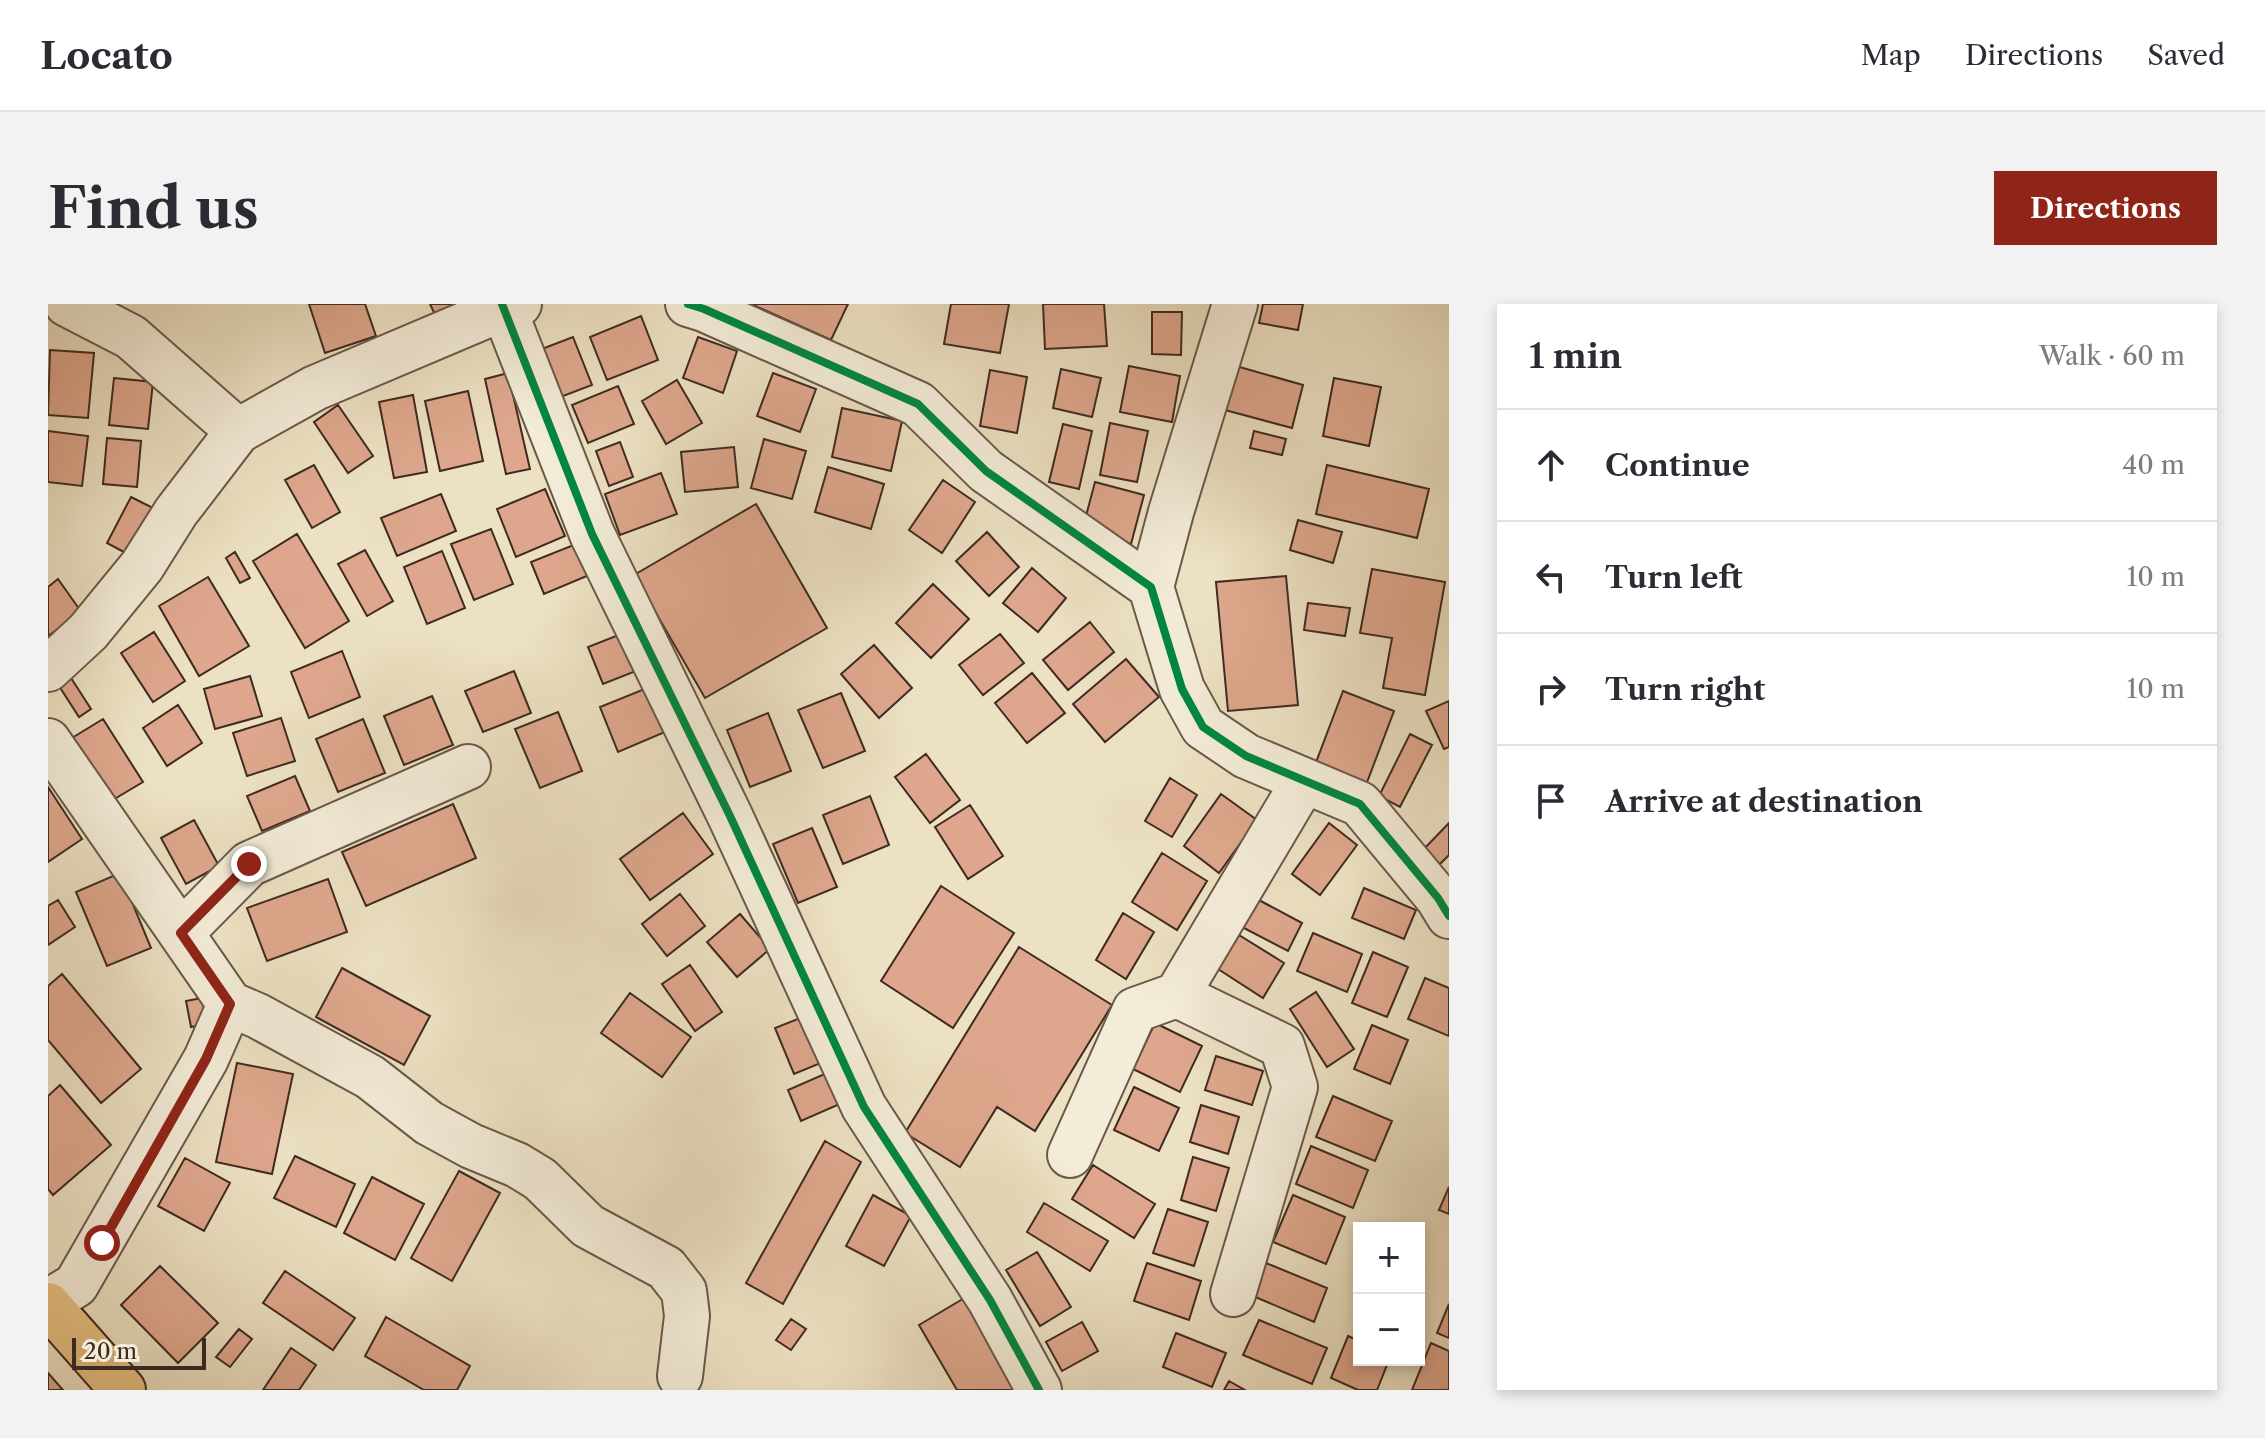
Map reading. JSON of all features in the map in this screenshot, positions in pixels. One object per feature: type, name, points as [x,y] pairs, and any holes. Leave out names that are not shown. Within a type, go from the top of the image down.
[{"type":"main road","points":[[48,1304],[123,1390]]},
{"type":"street","points":[[67,304],[131,337],[238,431]]},
{"type":"street","points":[[1235,304],[1151,587],[1182,689],[1203,727],[1246,756],[1360,804],[1438,898],[1449,916]]},
{"type":"street","points":[[48,669],[88,632],[142,566],[176,512],[238,431],[315,388],[508,305],[592,534],[730,816],[864,1107],[990,1300],[1039,1390]]},
{"type":"street","points":[[699,306],[918,404],[986,471],[1151,587]]},
{"type":"street","points":[[48,741],[230,1004],[370,1077],[443,1131],[517,1165],[540,1179],[588,1226],[666,1268],[684,1291],[687,1316],[670,1385]]},
{"type":"street","points":[[181,933],[249,864],[468,767]]},
{"type":"street","points":[[1070,1155],[1135,1010],[1177,995],[1304,781]]},
{"type":"street","points":[[1177,995],[1282,1046],[1295,1087],[1233,1294]]},
{"type":"street","points":[[48,1304],[76,1285],[206,1059],[230,1004]]},
{"type":"building","points":[[309,304],[365,304],[376,336],[325,353]]},
{"type":"building","points":[[430,304],[470,304],[437,319]]},
{"type":"building","points":[[751,304],[848,304],[831,340]]},
{"type":"building","points":[[951,304],[1009,304],[1000,353],[944,344]]},
{"type":"building","points":[[1043,304],[1104,304],[1107,346],[1045,349]]},
{"type":"building","points":[[1263,304],[1303,304],[1298,330],[1259,323]]},
{"type":"building","points":[[1152,312],[1182,312],[1181,355],[1152,354]]},
{"type":"building","points":[[641,316],[658,360],[607,380],[590,337]]},
{"type":"building","points":[[573,337],[592,385],[558,398],[539,350]]},
{"type":"building","points":[[698,337],[737,351],[723,393],[683,378]]},
{"type":"building","points":[[50,350],[94,353],[88,418],[48,415]]},
{"type":"building","points":[[1129,366],[1180,376],[1172,422],[1120,412]]},
{"type":"building","points":[[1236,366],[1303,385],[1292,428],[1225,410]]},
{"type":"building","points":[[1061,369],[1101,378],[1092,417],[1053,408]]},
{"type":"building","points":[[990,370],[1027,377],[1017,433],[980,426]]},
{"type":"building","points":[[508,373],[530,469],[506,474],[485,379]]},
{"type":"building","points":[[773,373],[816,389],[800,432],[757,416]]},
{"type":"building","points":[[114,378],[153,382],[148,429],[109,425]]},
{"type":"building","points":[[1334,378],[1381,387],[1369,446],[1323,436]]},
{"type":"building","points":[[677,380],[702,423],[666,444],[642,401]]},
{"type":"building","points":[[618,386],[634,424],[588,443],[572,405]]},
{"type":"building","points":[[468,391],[483,461],[440,471],[425,401]]},
{"type":"building","points":[[413,395],[427,472],[394,478],[379,402]]},
{"type":"building","points":[[338,405],[373,456],[348,473],[314,422]]},
{"type":"building","points":[[842,408],[902,421],[891,471],[832,457]]},
{"type":"building","points":[[1110,423],[1148,431],[1137,482],[1100,475]]},
{"type":"building","points":[[1063,424],[1092,431],[1079,489],[1049,482]]},
{"type":"building","points":[[48,431],[88,436],[82,486],[48,482]]},
{"type":"building","points":[[1254,431],[1286,439],[1282,455],[1250,448]]},
{"type":"building","points":[[107,438],[141,441],[137,487],[103,484]]},
{"type":"building","points":[[764,439],[806,451],[792,499],[751,488]]},
{"type":"building","points":[[620,442],[633,477],[609,486],[596,451]]},
{"type":"building","points":[[734,447],[738,487],[685,492],[681,452]]},
{"type":"building","points":[[314,465],[340,512],[312,528],[285,480]]},
{"type":"building","points":[[1327,465],[1429,489],[1417,538],[1316,514]]},
{"type":"building","points":[[828,467],[884,484],[871,529],[815,512]]},
{"type":"building","points":[[661,473],[677,514],[620,535],[605,494]]},
{"type":"building","points":[[943,480],[975,502],[942,553],[909,530]]},
{"type":"building","points":[[1095,482],[1144,495],[1131,544],[1082,531]]},
{"type":"building","points":[[545,489],[565,536],[516,557],[497,509]]},
{"type":"building","points":[[441,494],[456,531],[397,556],[381,518]]},
{"type":"building","points":[[131,497],[159,511],[135,558],[107,543]]},
{"type":"building","points":[[756,504],[827,628],[705,698],[634,575]]},
{"type":"building","points":[[1298,520],[1342,532],[1333,563],[1290,550]]},
{"type":"building","points":[[491,529],[513,584],[474,600],[451,544]]},
{"type":"building","points":[[987,532],[1019,567],[989,596],[956,561]]},
{"type":"building","points":[[297,534],[349,621],[305,648],[253,561]]},
{"type":"building","points":[[581,542],[594,573],[544,594],[531,562]]},
{"type":"building","points":[[365,550],[393,601],[367,616],[338,564]]},
{"type":"building","points":[[442,551],[465,608],[427,624],[404,567]]},
{"type":"building","points":[[235,552],[250,578],[240,583],[226,558]]},
{"type":"building","points":[[1032,568],[1066,598],[1038,632],[1003,603]]},
{"type":"building","points":[[1372,569],[1445,582],[1425,695],[1383,688],[1392,638],[1360,633]]},
{"type":"building","points":[[1286,576],[1298,705],[1228,711],[1216,582]]},
{"type":"building","points":[[208,577],[249,646],[199,676],[159,606]]},
{"type":"building","points":[[58,579],[82,613],[48,636],[48,587]]},
{"type":"building","points":[[933,584],[969,619],[931,658],[896,623]]},
{"type":"building","points":[[1308,603],[1350,608],[1345,636],[1304,630]]},
{"type":"building","points":[[1090,622],[1114,652],[1068,690],[1043,660]]},
{"type":"building","points":[[154,632],[185,681],[153,702],[121,653]]},
{"type":"building","points":[[621,634],[636,671],[603,684],[588,647]]},
{"type":"building","points":[[1000,634],[1024,663],[983,695],[959,665]]},
{"type":"building","points":[[874,645],[912,688],[879,718],[841,674]]},
{"type":"building","points":[[342,651],[360,697],[309,718],[291,672]]},
{"type":"building","points":[[1126,659],[1159,697],[1105,742],[1073,704]]},
{"type":"building","points":[[514,671],[531,713],[483,732],[465,691]]},
{"type":"building","points":[[1032,673],[1065,713],[1027,743],[995,703]]},
{"type":"building","points":[[250,676],[262,716],[215,729],[204,689]]},
{"type":"building","points":[[71,678],[91,709],[79,717],[59,686]]},
{"type":"building","points":[[647,688],[665,732],[618,752],[600,707]]},
{"type":"building","points":[[1343,691],[1394,711],[1366,785],[1315,765]]},
{"type":"building","points":[[841,693],[865,751],[823,768],[798,710]]},
{"type":"building","points":[[432,696],[453,745],[404,765],[384,716]]},
{"type":"building","points":[[1449,701],[1449,747],[1444,749],[1426,711]]},
{"type":"building","points":[[178,705],[202,743],[167,766],[143,728]]},
{"type":"building","points":[[558,712],[582,771],[540,788],[515,729]]},
{"type":"building","points":[[768,713],[791,771],[750,787],[727,730]]},
{"type":"building","points":[[281,718],[295,761],[247,776],[233,733]]},
{"type":"building","points":[[103,719],[143,782],[106,804],[67,741]]},
{"type":"building","points":[[363,719],[385,773],[338,792],[316,739]]},
{"type":"building","points":[[1410,734],[1432,745],[1400,807],[1379,796]]},
{"type":"building","points":[[926,754],[960,800],[930,823],[895,777]]},
{"type":"building","points":[[295,776],[310,811],[262,831],[247,796]]},
{"type":"building","points":[[1170,778],[1197,795],[1172,837],[1145,821]]},
{"type":"building","points":[[48,787],[82,839],[48,862]]},
{"type":"building","points":[[1221,794],[1257,820],[1219,873],[1184,846]]},
{"type":"building","points":[[870,796],[889,845],[843,864],[823,815]]},
{"type":"building","points":[[453,804],[476,858],[366,906],[342,852]]},
{"type":"building","points":[[970,805],[1003,856],[968,879],[935,827]]},
{"type":"building","points":[[683,813],[713,854],[650,900],[620,859]]},
{"type":"building","points":[[194,820],[219,866],[186,884],[161,838]]},
{"type":"building","points":[[1329,823],[1357,845],[1320,895],[1292,874]]},
{"type":"building","points":[[1449,823],[1449,855],[1438,866],[1422,851]]},
{"type":"building","points":[[812,828],[837,887],[798,903],[773,844]]},
{"type":"building","points":[[1162,853],[1207,881],[1177,930],[1132,902]]},
{"type":"building","points":[[120,873],[151,948],[107,966],[76,892]]},
{"type":"building","points":[[328,879],[347,932],[267,961],[247,908]]},
{"type":"building","points":[[941,886],[1014,933],[953,1028],[881,981]]},
{"type":"building","points":[[1364,888],[1416,910],[1404,939],[1352,918]]},
{"type":"building","points":[[680,894],[705,926],[667,956],[642,924]]},
{"type":"building","points":[[1257,899],[1302,923],[1288,951],[1242,927]]},
{"type":"building","points":[[58,900],[75,927],[48,945],[48,906]]},
{"type":"building","points":[[1123,913],[1154,932],[1126,979],[1096,960]]},
{"type":"building","points":[[740,914],[770,949],[737,977],[707,942]]},
{"type":"building","points":[[1313,933],[1362,954],[1347,992],[1297,971]]},
{"type":"building","points":[[1239,935],[1284,963],[1263,998],[1218,969]]},
{"type":"building","points":[[1019,947],[1112,1005],[1035,1131],[997,1107],[960,1167],[905,1133]]},
{"type":"building","points":[[1373,952],[1408,967],[1387,1017],[1352,1003]]},
{"type":"building","points":[[690,965],[722,1012],[695,1031],[662,984]]},
{"type":"building","points":[[342,968],[430,1016],[404,1065],[316,1017]]},
{"type":"building","points":[[62,974],[141,1069],[101,1103],[48,1040],[48,986]]},
{"type":"building","points":[[1425,978],[1449,988],[1449,1036],[1408,1019]]},
{"type":"building","points":[[1316,992],[1354,1049],[1327,1067],[1290,1009]]},
{"type":"building","points":[[630,993],[691,1037],[662,1077],[601,1033]]},
{"type":"building","points":[[202,998],[207,1024],[191,1027],[186,1001]]},
{"type":"building","points":[[813,1013],[833,1058],[794,1074],[775,1028]]},
{"type":"building","points":[[1155,1023],[1202,1046],[1180,1092],[1133,1069]]},
{"type":"building","points":[[1372,1025],[1408,1040],[1390,1084],[1354,1069]]},
{"type":"building","points":[[1216,1056],[1263,1071],[1252,1105],[1205,1090]]},
{"type":"building","points":[[237,1063],[293,1074],[272,1174],[216,1162]]},
{"type":"building","points":[[836,1069],[849,1100],[801,1121],[788,1090]]},
{"type":"building","points":[[60,1085],[111,1145],[53,1195],[48,1189],[48,1096]]},
{"type":"building","points":[[1134,1087],[1179,1108],[1159,1151],[1114,1130]]},
{"type":"building","points":[[1333,1096],[1392,1121],[1375,1161],[1316,1137]]},
{"type":"building","points":[[1201,1105],[1239,1117],[1228,1154],[1190,1142]]},
{"type":"building","points":[[825,1141],[861,1162],[783,1304],[746,1283]]},
{"type":"building","points":[[1311,1146],[1368,1170],[1353,1208],[1296,1184]]},
{"type":"building","points":[[295,1156],[355,1184],[336,1227],[274,1198]]},
{"type":"building","points":[[1193,1157],[1229,1168],[1216,1211],[1181,1200]]},
{"type":"building","points":[[185,1158],[230,1183],[204,1231],[158,1206]]},
{"type":"building","points":[[1093,1165],[1155,1204],[1134,1238],[1072,1199]]},
{"type":"building","points":[[459,1171],[500,1193],[452,1281],[411,1258]]},
{"type":"building","points":[[372,1177],[424,1204],[395,1260],[344,1233]]},
{"type":"building","points":[[1449,1187],[1449,1214],[1439,1210]]},
{"type":"building","points":[[873,1195],[911,1216],[884,1266],[846,1246]]},
{"type":"building","points":[[1293,1195],[1345,1217],[1326,1264],[1273,1242]]},
{"type":"building","points":[[1044,1203],[1108,1241],[1090,1271],[1027,1232]]},
{"type":"building","points":[[1168,1209],[1208,1222],[1194,1266],[1153,1253]]},
{"type":"building","points":[[1037,1252],[1071,1307],[1040,1326],[1006,1270]]},
{"type":"building","points":[[1147,1263],[1201,1281],[1189,1320],[1134,1301]]},
{"type":"building","points":[[1266,1263],[1327,1288],[1314,1322],[1253,1296]]},
{"type":"building","points":[[160,1266],[218,1323],[178,1363],[121,1305]]},
{"type":"building","points":[[285,1271],[355,1318],[333,1350],[263,1303]]},
{"type":"building","points":[[966,1297],[1022,1390],[957,1390],[919,1325]]},
{"type":"building","points":[[1449,1304],[1449,1338],[1437,1333]]},
{"type":"building","points":[[386,1317],[470,1366],[457,1390],[424,1390],[365,1356]]},
{"type":"building","points":[[791,1319],[806,1329],[791,1350],[776,1340]]},
{"type":"building","points":[[1259,1320],[1327,1348],[1312,1384],[1243,1355]]},
{"type":"building","points":[[1082,1322],[1098,1351],[1062,1371],[1046,1342]]},
{"type":"building","points":[[239,1329],[252,1339],[230,1367],[216,1357]]},
{"type":"building","points":[[1176,1333],[1226,1353],[1212,1387],[1163,1367]]},
{"type":"building","points":[[1348,1336],[1353,1338],[1353,1366],[1387,1366],[1377,1390],[1358,1390],[1331,1378]]},
{"type":"building","points":[[1431,1343],[1449,1351],[1449,1390],[1412,1390],[1422,1366],[1425,1366]]},
{"type":"building","points":[[291,1348],[316,1365],[299,1390],[263,1390]]},
{"type":"building","points":[[48,1373],[63,1390],[48,1390]]},
{"type":"building","points":[[1229,1381],[1245,1390],[1224,1390]]},
{"type":"cycle path","points":[[502,304],[592,534],[730,816],[864,1107],[990,1300],[1039,1390]]},
{"type":"cycle path","points":[[688,304],[918,404],[986,471],[1151,587],[1182,689],[1203,727],[1246,756],[1360,804],[1438,898],[1449,916]]},
{"type":"route","points":[[102,1243],[206,1059],[230,1004],[181,933],[249,864]]}]
